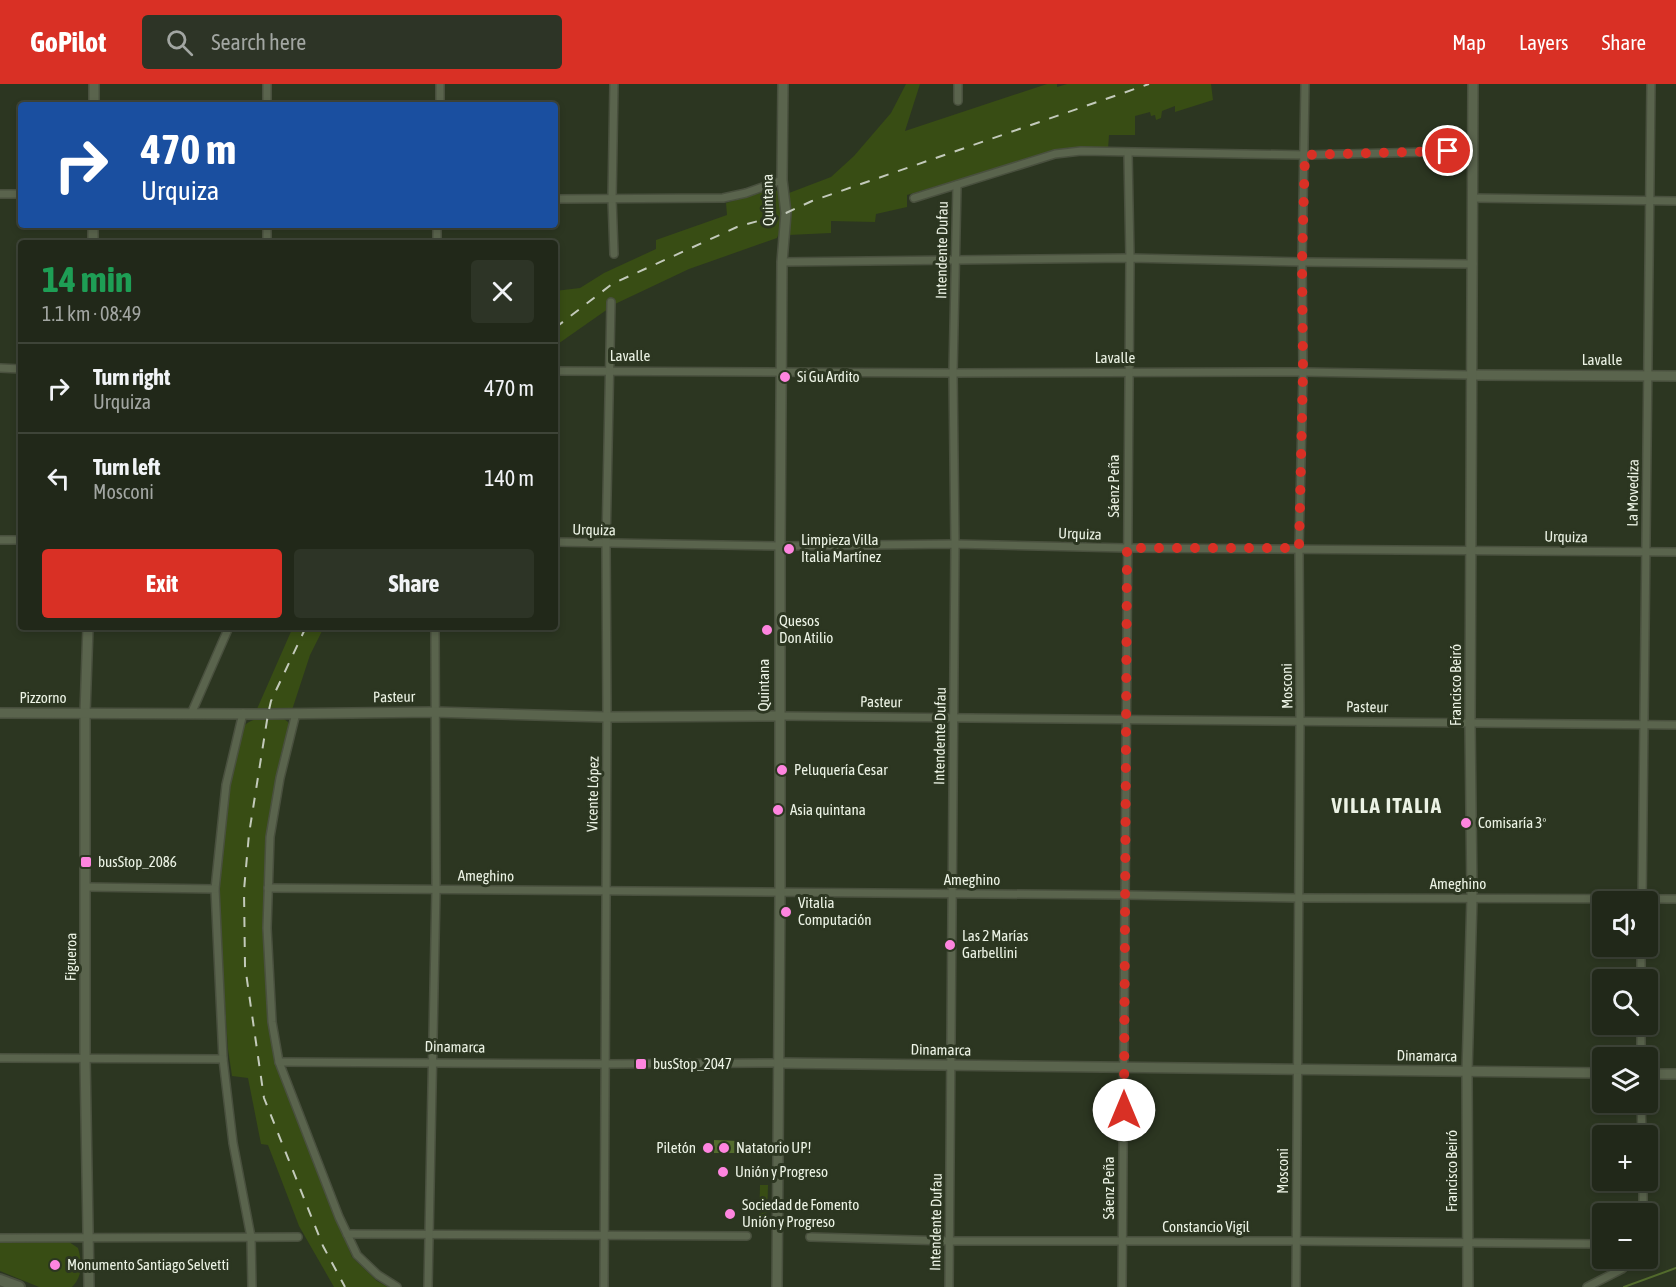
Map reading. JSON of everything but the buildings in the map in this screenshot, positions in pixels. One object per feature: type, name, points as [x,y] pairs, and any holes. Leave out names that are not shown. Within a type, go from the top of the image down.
[{"type":"main road","points":[[0,1280],[19,1287]]},
{"type":"street","points":[[94,84],[94,102]]},
{"type":"street","points":[[267,84],[267,102]]},
{"type":"street","points":[[440,84],[440,102]]},
{"type":"street","points":[[614,84],[612,199],[614,254]]},
{"type":"street","name":"Quintana","points":[[777,1287],[781,371],[782,262],[786,213],[782,180],[783,84]]},
{"type":"street","points":[[958,84],[958,101]]},
{"type":"street","name":"Mosconi","points":[[1296,1287],[1299,548],[1305,84]]},
{"type":"street","name":"Francisco Beiró","points":[[1468,1287],[1467,1072],[1472,897],[1470,723],[1473,84]]},
{"type":"street","name":"La Movediza","points":[[1642,891],[1651,84]]},
{"type":"street","points":[[914,198],[1055,154],[1081,151],[1305,155],[1472,151]]},
{"type":"street","name":"Sáenz Peña","points":[[1122,1287],[1130,258],[1128,153]]},
{"type":"street","points":[[558,199],[723,198],[746,193],[782,180]]},
{"type":"street","name":"Intendente Dufau","points":[[949,1287],[955,544],[953,373],[957,185]]},
{"type":"street","points":[[0,194],[18,194]]},
{"type":"street","points":[[1472,198],[1676,201]]},
{"type":"street","points":[[782,262],[1130,258],[1473,264]]},
{"type":"street","name":"Vicente López","points":[[604,1287],[606,544],[611,302]]},
{"type":"street","points":[[0,368],[18,369]]},
{"type":"street","name":"Lavalle","points":[[558,370],[953,373],[1303,372],[1676,376]]},
{"type":"street","points":[[0,540],[18,540]]},
{"type":"street","name":"Urquiza","points":[[558,542],[780,546],[955,544],[1127,548],[1676,552]]},
{"type":"street","name":"Figueroa","points":[[88,630],[85,713],[87,887],[85,1058],[89,1287]]},
{"type":"street","points":[[191,714],[228,630]]},
{"type":"street","points":[[428,1287],[436,889],[435,630]]},
{"type":"street","name":"Pasteur","points":[[85,713],[434,712],[607,717],[954,717],[1676,725]]},
{"type":"street","name":"Pizzorno","points":[[0,713],[85,713]]},
{"type":"street","points":[[243,713],[226,785],[215,889],[224,1059],[233,1143],[251,1237],[252,1287]]},
{"type":"street","points":[[296,713],[280,778],[270,837],[267,928],[272,1022],[279,1062],[347,1234],[357,1255],[378,1275],[396,1287]]},
{"type":"street","points":[[87,887],[215,889]]},
{"type":"street","name":"Ameghino","points":[[268,888],[1592,899]]},
{"type":"street","name":"Ameghino","points":[[1658,900],[1676,899]]},
{"type":"street","points":[[0,1058],[224,1059]]},
{"type":"street","name":"Dinamarca","points":[[279,1062],[778,1063],[1592,1073]]},
{"type":"street","points":[[1658,1074],[1676,1074]]},
{"type":"street","points":[[347,1234],[747,1236]]},
{"type":"street","points":[[0,1238],[298,1237]]},
{"type":"street","name":"Constancio Vigil","points":[[810,1237],[949,1241],[1592,1244]]},
{"type":"street","points":[[1587,1287],[1623,1269]]},
{"type":"shaded area","points":[[906,84],[920,84],[905,131],[1047,84],[1057,84],[1057,87],[1067,84],[1211,84],[1213,100],[1175,112],[1175,106],[1162,111],[1161,118],[1156,120],[1155,115],[1151,116],[1150,112],[1135,116],[1135,135],[1109,135],[1108,149],[1058,150],[907,195],[907,207],[876,214],[875,222],[831,221],[831,233],[788,235],[789,193],[831,177],[854,156],[891,113]]},
{"type":"shaded area","points":[[770,190],[779,191],[782,221],[777,238],[689,269],[615,304],[558,344],[558,291],[580,288],[604,273],[656,249],[656,240],[727,215],[726,203]]},
{"type":"shaded area","points":[[292,630],[322,630],[310,655],[292,710],[257,709]]},
{"type":"shaded area","points":[[259,718],[284,719],[288,722],[289,727],[281,754],[267,833],[264,896],[270,1025],[275,1056],[281,1078],[352,1257],[377,1281],[388,1287],[334,1287],[299,1226],[268,1145],[261,1144],[248,1078],[232,1076],[228,1049],[218,900],[229,787],[241,732],[244,726]]},
{"type":"shaded area","points":[[714,1140],[739,1141],[739,1153],[714,1153]]},
{"type":"shaded area","points":[[760,1185],[768,1185],[767,1222],[763,1228],[759,1228]]},
{"type":"shaded area","points":[[0,1242],[69,1242],[78,1248],[81,1269],[72,1287],[39,1287],[0,1271]]},
{"type":"waterway","points":[[1624,1287],[1676,1268]]},
{"type":"railway","points":[[558,326],[612,284],[737,227],[786,213],[812,201],[1149,84]]},
{"type":"railway","points":[[305,630],[271,701],[268,714],[249,834],[244,890],[245,966],[264,1098],[323,1246],[345,1287]]},
{"type":"place","name":"Si Gu Ardito","points":[[785,377]]},
{"type":"place","name":"Limpieza Villa Italia Martínez","points":[[789,549]]},
{"type":"place","name":"Quesos Don Atilio","points":[[767,630]]},
{"type":"place","name":"Peluquería Cesar","points":[[782,770]]},
{"type":"place","name":"Asia quintana","points":[[778,810]]},
{"type":"place","name":"Comisaría 3º","points":[[1466,823]]},
{"type":"place","name":"busStop_2086","points":[[86,862]]},
{"type":"place","name":"Vitalia Computación","points":[[786,912]]},
{"type":"place","name":"Las 2 Marías Garbellini","points":[[950,945]]},
{"type":"place","name":"busStop_2047","points":[[641,1064]]},
{"type":"place","name":"Piletón","points":[[708,1148]]},
{"type":"place","name":"Natatorio UP!","points":[[724,1148]]},
{"type":"place","name":"Unión y Progreso","points":[[723,1172]]},
{"type":"place","name":"Sociedad de Fomento Unión y Progreso","points":[[730,1214]]},
{"type":"place","name":"Monumento Santiago Selvetti","points":[[55,1265]]},
{"type":"district","name":"VILLA ITALIA","points":[[1387,806]]},
{"type":"route","points":[[1124,1110],[1127,548],[1299,548],[1305,155],[1448,151]]}]
